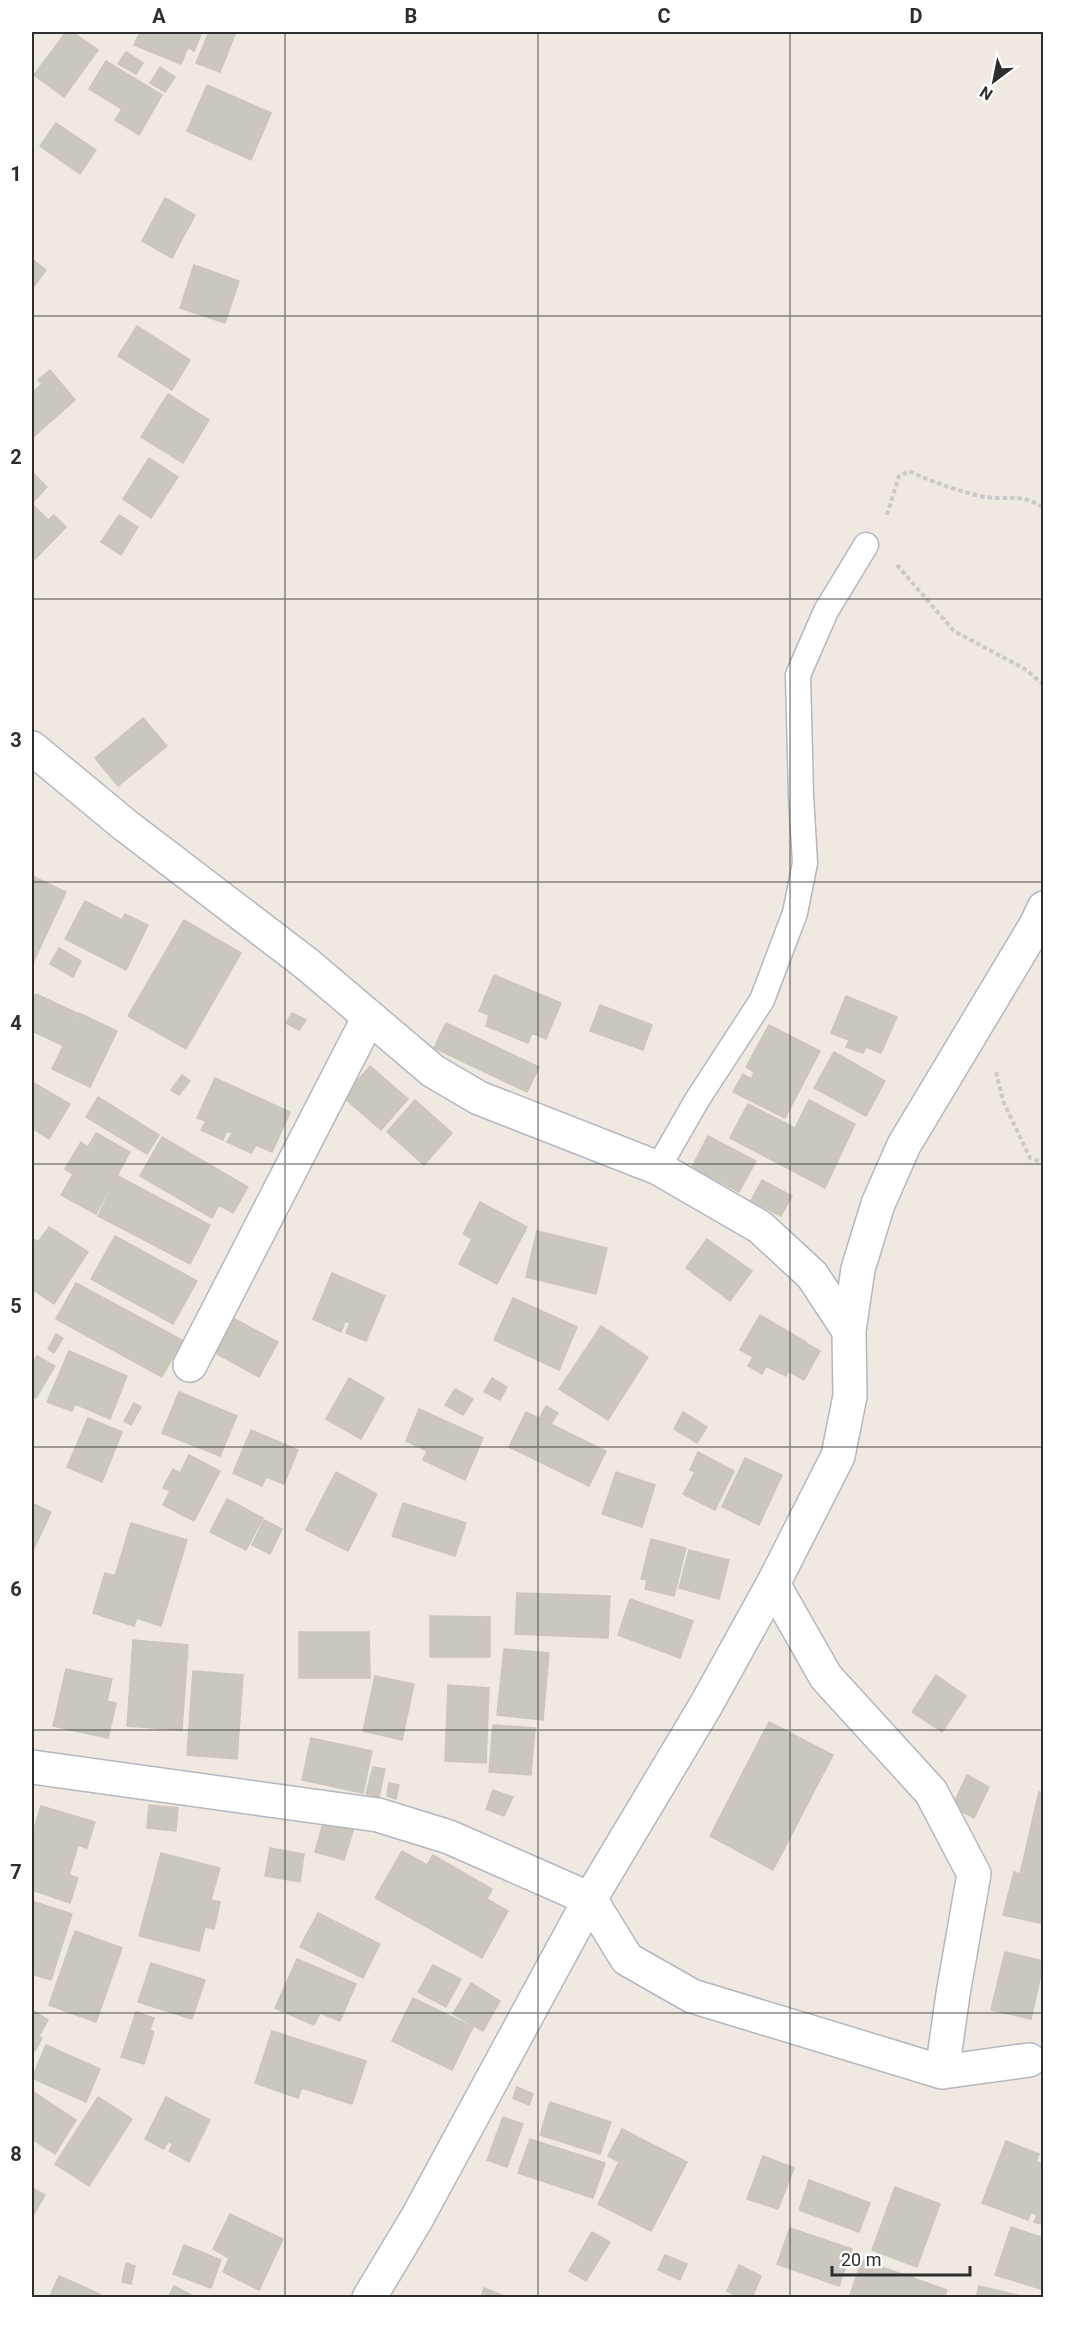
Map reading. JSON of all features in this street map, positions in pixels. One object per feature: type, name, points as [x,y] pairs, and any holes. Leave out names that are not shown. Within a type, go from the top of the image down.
[{"type":"street","points":[[32,748],[125,825],[307,964],[432,1071],[479,1098],[658,1168],[760,1227],[812,1275],[849,1331]]},
{"type":"street","points":[[369,2298],[417,2218],[590,1899],[706,1705],[773,1584],[838,1456],[850,1396],[849,1331],[858,1269],[878,1204],[904,1145],[1044,908]]},
{"type":"street","points":[[190,1365],[369,1017]]},
{"type":"street","points":[[773,1584],[826,1677],[931,1792],[974,1874],[942,2072]]},
{"type":"street","points":[[32,1767],[378,1815],[449,1837],[590,1899],[627,1959],[692,1996],[942,2072],[1029,2060]]},
{"type":"lane","points":[[658,1168],[697,1100],[762,1000],[795,913],[805,863],[798,675],[826,611],[866,545]]},
{"type":"path","points":[[1044,508],[1030,499],[983,497],[939,485],[909,471],[899,476],[885,523],[866,545],[897,565],[954,631],[1025,669],[1044,685]]},
{"type":"path","points":[[981,1017],[1003,1101],[1030,1158],[1044,1163]]},
{"type":"building","points":[[66,32],[72,32],[98,50],[64,97],[34,75]]},
{"type":"building","points":[[140,32],[202,32],[194,51],[188,47],[181,64],[134,45]]},
{"type":"building","points":[[209,32],[236,32],[220,72],[196,63]]},
{"type":"building","points":[[126,52],[143,63],[136,74],[118,64]]},
{"type":"building","points":[[106,61],[162,95],[139,135],[115,120],[122,109],[89,89]]},
{"type":"building","points":[[160,67],[175,77],[165,92],[150,83]]},
{"type":"building","points":[[207,85],[271,113],[251,160],[187,131]]},
{"type":"building","points":[[56,123],[96,150],[80,174],[40,146]]},
{"type":"building","points":[[165,198],[195,215],[172,258],[142,241]]},
{"type":"building","points":[[32,259],[46,270],[32,289]]},
{"type":"building","points":[[194,265],[239,281],[225,323],[180,308]]},
{"type":"building","points":[[137,326],[190,360],[172,390],[118,356]]},
{"type":"building","points":[[50,370],[75,400],[32,438],[32,393],[42,384],[38,380]]},
{"type":"building","points":[[168,394],[209,420],[183,463],[141,437]]},
{"type":"building","points":[[149,458],[178,477],[151,518],[123,499]]},
{"type":"building","points":[[32,472],[47,487],[32,503]]},
{"type":"building","points":[[34,506],[48,520],[54,515],[66,527],[35,559],[32,555],[32,508]]},
{"type":"building","points":[[119,515],[138,527],[121,555],[101,542]]},
{"type":"building","points":[[143,718],[167,746],[118,786],[95,758]]},
{"type":"building","points":[[32,876],[66,892],[32,965]]},
{"type":"building","points":[[85,901],[122,920],[125,914],[148,925],[126,970],[65,939]]},
{"type":"building","points":[[184,920],[241,953],[186,1049],[128,1016]]},
{"type":"building","points":[[59,948],[81,961],[73,977],[50,964]]},
{"type":"building","points":[[494,975],[561,1003],[546,1039],[532,1033],[528,1043],[486,1026],[489,1015],[479,1011]]},
{"type":"building","points":[[36,994],[77,1013],[62,1045],[32,1031],[32,1004]]},
{"type":"building","points":[[846,996],[897,1017],[881,1053],[866,1047],[863,1053],[846,1047],[849,1040],[831,1033]]},
{"type":"building","points":[[600,1005],[652,1025],[643,1050],[590,1031]]},
{"type":"building","points":[[79,1013],[117,1031],[90,1087],[52,1069]]},
{"type":"building","points":[[292,1013],[306,1020],[299,1030],[286,1023]]},
{"type":"building","points":[[446,1023],[539,1067],[527,1092],[434,1048]]},
{"type":"building","points":[[769,1025],[820,1051],[785,1118],[733,1092],[743,1074],[751,1079],[754,1072],[746,1067]]},
{"type":"building","points":[[834,1052],[885,1081],[866,1116],[814,1088]]},
{"type":"building","points":[[370,1066],[408,1099],[381,1130],[343,1097]]},
{"type":"building","points":[[182,1075],[190,1081],[179,1095],[171,1090]]},
{"type":"building","points":[[215,1078],[290,1112],[272,1152],[256,1145],[251,1153],[227,1142],[232,1133],[227,1131],[223,1140],[201,1130],[206,1121],[197,1118]]},
{"type":"building","points":[[32,1082],[70,1104],[49,1139],[32,1128]]},
{"type":"building","points":[[98,1097],[159,1135],[147,1154],[86,1117]]},
{"type":"building","points":[[415,1100],[452,1133],[424,1165],[387,1132]]},
{"type":"building","points":[[809,1100],[855,1124],[825,1188],[730,1138],[748,1104],[795,1128]]},
{"type":"building","points":[[96,1133],[130,1152],[96,1214],[61,1195],[73,1174],[65,1169],[81,1142],[88,1147]]},
{"type":"building","points":[[708,1136],[756,1161],[739,1192],[692,1167]]},
{"type":"building","points":[[162,1137],[248,1187],[233,1213],[219,1205],[212,1218],[140,1176]]},
{"type":"building","points":[[118,1176],[210,1225],[190,1264],[98,1216]]},
{"type":"building","points":[[762,1180],[792,1196],[781,1216],[751,1201]]},
{"type":"building","points":[[480,1202],[527,1227],[497,1284],[459,1264],[472,1239],[463,1234]]},
{"type":"building","points":[[49,1227],[88,1252],[54,1304],[32,1289],[32,1238],[38,1242]]},
{"type":"building","points":[[537,1231],[607,1248],[596,1294],[526,1277]]},
{"type":"building","points":[[115,1236],[197,1281],[173,1324],[91,1279]]},
{"type":"building","points":[[707,1239],[752,1271],[730,1301],[686,1268]]},
{"type":"building","points":[[332,1273],[385,1296],[366,1341],[346,1333],[350,1323],[345,1321],[341,1332],[313,1319]]},
{"type":"building","points":[[76,1283],[182,1340],[162,1377],[56,1319]]},
{"type":"building","points":[[513,1298],[577,1327],[559,1370],[494,1340]]},
{"type":"building","points":[[227,1315],[278,1342],[259,1377],[208,1349]]},
{"type":"building","points":[[760,1315],[806,1342],[786,1376],[766,1366],[762,1374],[748,1366],[753,1357],[740,1350]]},
{"type":"building","points":[[601,1326],[648,1357],[608,1420],[559,1389]]},
{"type":"building","points":[[56,1334],[63,1338],[54,1353],[48,1349]]},
{"type":"building","points":[[806,1343],[820,1351],[804,1380],[790,1372]]},
{"type":"building","points":[[69,1351],[127,1376],[110,1419],[75,1404],[72,1411],[47,1402]]},
{"type":"building","points":[[37,1356],[55,1366],[36,1398],[32,1395],[32,1366]]},
{"type":"building","points":[[349,1378],[384,1398],[361,1439],[326,1419]]},
{"type":"building","points":[[492,1378],[507,1387],[500,1400],[484,1392]]},
{"type":"building","points":[[455,1389],[473,1399],[463,1415],[445,1405]]},
{"type":"building","points":[[179,1392],[237,1416],[220,1456],[162,1433]]},
{"type":"building","points":[[134,1403],[141,1407],[131,1425],[124,1421]]},
{"type":"building","points":[[546,1406],[558,1413],[551,1424],[540,1417]]},
{"type":"building","points":[[419,1409],[483,1438],[465,1480],[423,1460],[427,1451],[406,1441]]},
{"type":"building","points":[[526,1412],[606,1451],[589,1486],[509,1447]]},
{"type":"building","points":[[683,1412],[707,1427],[697,1443],[674,1429]]},
{"type":"building","points":[[88,1418],[122,1432],[102,1482],[67,1467]]},
{"type":"building","points":[[251,1430],[298,1450],[284,1484],[266,1477],[262,1486],[233,1473]]},
{"type":"building","points":[[698,1452],[734,1471],[715,1510],[683,1494],[695,1472],[690,1470]]},
{"type":"building","points":[[189,1455],[220,1471],[194,1521],[163,1505],[170,1491],[163,1488],[173,1469],[180,1473]]},
{"type":"building","points":[[745,1458],[782,1475],[759,1525],[722,1507]]},
{"type":"building","points":[[336,1472],[377,1494],[348,1551],[306,1530]]},
{"type":"building","points":[[616,1472],[655,1485],[642,1527],[602,1514]]},
{"type":"building","points":[[227,1499],[263,1518],[246,1550],[210,1532]]},
{"type":"building","points":[[32,1503],[51,1512],[32,1553]]},
{"type":"building","points":[[403,1503],[466,1523],[455,1556],[392,1536]]},
{"type":"building","points":[[264,1520],[282,1529],[270,1554],[252,1545]]},
{"type":"building","points":[[131,1523],[187,1540],[161,1626],[137,1618],[134,1626],[93,1613],[105,1573],[115,1576]]},
{"type":"building","points":[[651,1539],[686,1548],[674,1596],[645,1589],[647,1580],[641,1579]]},
{"type":"building","points":[[689,1550],[729,1560],[719,1599],[679,1588]]},
{"type":"building","points":[[517,1593],[610,1596],[608,1638],[515,1634]]},
{"type":"building","points":[[630,1599],[693,1621],[680,1658],[618,1635]]},
{"type":"building","points":[[430,1616],[490,1617],[490,1657],[430,1657]]},
{"type":"building","points":[[299,1632],[369,1632],[370,1678],[299,1678]]},
{"type":"building","points":[[133,1640],[188,1645],[182,1730],[127,1726]]},
{"type":"building","points":[[504,1649],[549,1653],[543,1720],[497,1715]]},
{"type":"building","points":[[66,1669],[112,1679],[107,1701],[116,1703],[108,1738],[53,1726]]},
{"type":"building","points":[[193,1671],[243,1675],[237,1759],[187,1755]]},
{"type":"building","points":[[936,1675],[966,1696],[942,1732],[912,1712]]},
{"type":"building","points":[[375,1676],[414,1684],[402,1740],[363,1731]]},
{"type":"building","points":[[448,1685],[489,1688],[486,1763],[445,1761]]},
{"type":"building","points":[[769,1722],[833,1755],[773,1870],[710,1836]]},
{"type":"building","points":[[493,1725],[535,1728],[531,1775],[489,1772]]},
{"type":"building","points":[[311,1738],[372,1751],[363,1793],[302,1780]]},
{"type":"building","points":[[373,1767],[385,1769],[379,1797],[366,1794]]},
{"type":"building","points":[[967,1775],[989,1787],[974,1818],[952,1807]]},
{"type":"building","points":[[389,1783],[399,1785],[396,1799],[387,1796]]},
{"type":"building","points":[[493,1790],[513,1797],[504,1816],[486,1809]]},
{"type":"building","points":[[1039,1792],[1044,1793],[1044,1924],[1003,1915],[1014,1872],[1020,1874]]},
{"type":"building","points":[[149,1805],[178,1808],[176,1831],[147,1828]]},
{"type":"building","points":[[41,1806],[95,1822],[87,1848],[78,1845],[69,1875],[78,1878],[70,1903],[32,1890],[32,1835]]},
{"type":"building","points":[[324,1820],[354,1828],[344,1860],[315,1852]]},
{"type":"building","points":[[270,1848],[304,1854],[300,1882],[265,1876]]},
{"type":"building","points":[[402,1851],[427,1865],[433,1855],[492,1889],[487,1899],[508,1911],[482,1958],[375,1898]]},
{"type":"building","points":[[161,1853],[220,1868],[211,1900],[220,1902],[214,1929],[205,1927],[199,1951],[139,1936]]},
{"type":"building","points":[[32,1901],[72,1914],[51,1980],[32,1974]]},
{"type":"building","points":[[318,1913],[380,1944],[363,1978],[300,1947]]},
{"type":"building","points":[[75,1931],[122,1948],[96,2022],[49,2005]]},
{"type":"building","points":[[1005,1952],[1044,1961],[1031,2019],[991,2010]]},
{"type":"building","points":[[297,1959],[356,1984],[340,2021],[320,2013],[314,2025],[275,2008]]},
{"type":"building","points":[[151,1963],[205,1980],[192,2019],[138,2002]]},
{"type":"building","points":[[433,1965],[461,1979],[446,2007],[418,1992]]},
{"type":"building","points":[[471,1983],[500,2001],[483,2031],[453,2014]]},
{"type":"building","points":[[413,1998],[473,2027],[452,2070],[392,2041]]},
{"type":"building","points":[[32,2010],[48,2020],[39,2036],[42,2038],[35,2051],[32,2050]]},
{"type":"building","points":[[136,2012],[154,2018],[150,2030],[154,2032],[144,2064],[121,2057]]},
{"type":"building","points":[[272,2031],[366,2061],[352,2104],[302,2088],[298,2098],[255,2083]]},
{"type":"building","points":[[46,2045],[100,2069],[86,2102],[32,2078]]},
{"type":"building","points":[[517,2087],[533,2094],[529,2105],[513,2098]]},
{"type":"building","points":[[32,2091],[76,2120],[55,2154],[32,2139]]},
{"type":"building","points":[[98,2097],[132,2119],[89,2186],[55,2164]]},
{"type":"building","points":[[166,2097],[210,2120],[189,2162],[169,2151],[173,2144],[168,2142],[164,2149],[145,2139]]},
{"type":"building","points":[[550,2102],[611,2122],[600,2154],[540,2135]]},
{"type":"building","points":[[503,2117],[523,2124],[507,2167],[487,2160]]},
{"type":"building","points":[[622,2129],[687,2162],[651,2231],[598,2204],[619,2162],[608,2156]]},
{"type":"building","points":[[530,2139],[605,2163],[593,2198],[518,2173]]},
{"type":"building","points":[[1006,2141],[1039,2154],[1036,2162],[1044,2164],[1044,2225],[1034,2222],[1037,2215],[1031,2212],[1028,2220],[982,2203]]},
{"type":"building","points":[[763,2156],[794,2168],[778,2209],[747,2199]]},
{"type":"building","points":[[809,2180],[870,2203],[859,2232],[799,2210]]},
{"type":"building","points":[[895,2187],[940,2204],[917,2267],[872,2250]]},
{"type":"building","points":[[32,2188],[45,2195],[32,2218]]},
{"type":"building","points":[[230,2214],[283,2239],[259,2290],[223,2272],[229,2258],[213,2249]]},
{"type":"building","points":[[1011,2227],[1044,2238],[1044,2290],[995,2275]]},
{"type":"building","points":[[790,2228],[852,2249],[839,2286],[777,2264]]},
{"type":"building","points":[[592,2232],[610,2242],[586,2281],[569,2271]]},
{"type":"building","points":[[184,2245],[221,2260],[211,2288],[173,2274]]},
{"type":"building","points":[[665,2255],[687,2264],[680,2280],[658,2270]]},
{"type":"building","points":[[862,2260],[947,2290],[944,2298],[849,2298]]},
{"type":"building","points":[[126,2263],[135,2266],[131,2284],[122,2282]]},
{"type":"building","points":[[739,2265],[761,2276],[752,2298],[740,2298],[727,2291]]},
{"type":"building","points":[[59,2276],[100,2294],[98,2298],[49,2298]]},
{"type":"building","points":[[174,2286],[197,2298],[168,2298]]},
{"type":"building","points":[[979,2286],[1029,2298],[976,2298]]},
{"type":"building","points":[[484,2288],[509,2298],[481,2298]]}]
